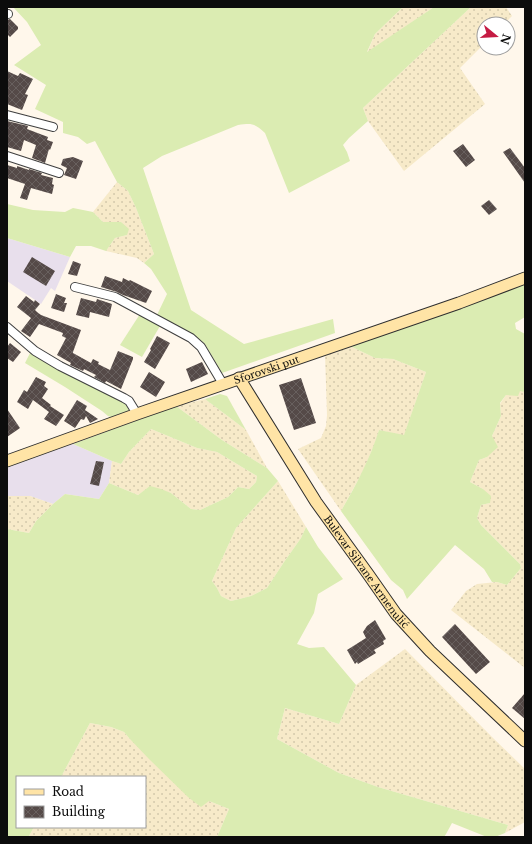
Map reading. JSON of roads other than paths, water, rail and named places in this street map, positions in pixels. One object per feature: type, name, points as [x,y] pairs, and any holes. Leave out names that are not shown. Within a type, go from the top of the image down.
[{"type":"street","points":[[7,115],[53,127]]},
{"type":"street","points":[[7,156],[59,173]]},
{"type":"street","name":"Sforovski put","points":[[7,461],[239,378],[459,303],[525,278]]},
{"type":"street","points":[[75,287],[115,297],[191,338],[201,347],[223,384]]},
{"type":"street","points":[[7,327],[35,351],[60,366],[124,398],[129,402],[137,414]]},
{"type":"street","name":"Bulevar Silvane Armenulić","points":[[239,378],[316,502],[396,614],[430,651],[525,741]]}]
